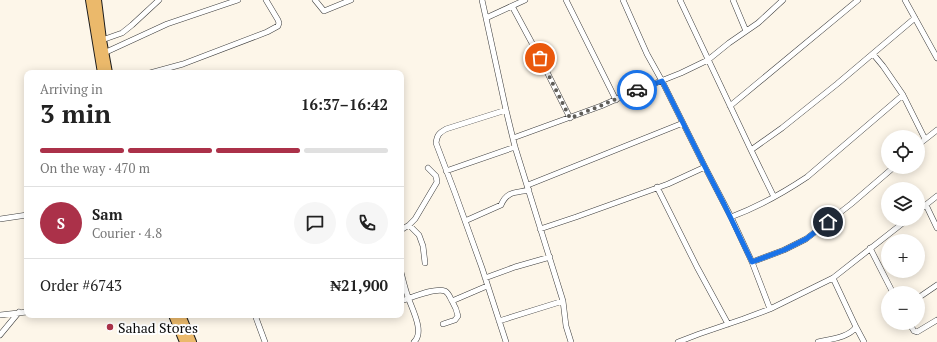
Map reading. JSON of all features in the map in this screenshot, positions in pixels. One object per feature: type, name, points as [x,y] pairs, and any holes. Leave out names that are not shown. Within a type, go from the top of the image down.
[{"type":"main road","points":[[90,0],[102,70]]},
{"type":"main road","points":[[97,0],[107,70]]},
{"type":"main road","points":[[174,318],[184,342]]},
{"type":"main road","points":[[182,318],[192,342]]},
{"type":"street","points":[[102,40],[122,33],[159,0]]},
{"type":"street","points":[[104,53],[167,24],[238,0]]},
{"type":"street","points":[[161,70],[189,62],[267,32],[278,26],[278,20],[266,0]]},
{"type":"street","points":[[316,0],[324,11],[352,0]]},
{"type":"street","points":[[482,0],[515,147],[563,301],[566,326],[571,342]]},
{"type":"street","points":[[486,18],[525,0]]},
{"type":"street","points":[[566,0],[616,100]]},
{"type":"street","points":[[623,0],[647,54],[731,217],[752,262],[770,309]]},
{"type":"street","points":[[680,0],[774,197]]},
{"type":"street","points":[[733,0],[746,31]]},
{"type":"street","points":[[513,138],[616,100],[708,60],[758,23],[783,0]]},
{"type":"street","points":[[730,106],[858,0]]},
{"type":"street","points":[[905,0],[937,58]]},
{"type":"street","points":[[512,6],[570,118]]},
{"type":"street","points":[[751,150],[782,128],[915,18]]},
{"type":"street","points":[[873,54],[883,66],[902,95],[920,130]]},
{"type":"street","points":[[731,217],[747,211],[790,189],[902,95]]},
{"type":"street","points":[[506,110],[446,129],[437,136],[436,143],[465,221],[506,342]]},
{"type":"street","points":[[465,221],[501,205],[508,194],[528,188],[683,123]]},
{"type":"street","points":[[925,139],[937,130]]},
{"type":"street","points":[[446,171],[515,147]]},
{"type":"street","points":[[540,229],[576,218],[668,184],[705,167]]},
{"type":"street","points":[[404,228],[415,219],[437,182],[436,176],[428,168]]},
{"type":"street","points":[[752,262],[784,250],[806,239],[851,204],[886,174]]},
{"type":"street","points":[[657,188],[728,324]]},
{"type":"street","points":[[937,196],[926,205],[937,228]]},
{"type":"street","points":[[0,220],[24,216]]},
{"type":"street","points":[[409,225],[419,235],[423,246],[425,263]]},
{"type":"street","points":[[678,342],[770,309],[833,278],[899,226]]},
{"type":"street","points":[[870,248],[889,286]]},
{"type":"street","points":[[485,278],[515,267],[550,257]]},
{"type":"street","points":[[833,278],[864,342]]},
{"type":"street","points":[[404,282],[417,320],[418,335],[414,342]]},
{"type":"street","points":[[925,293],[937,285]]},
{"type":"street","points":[[452,301],[487,286]]},
{"type":"street","points":[[404,300],[437,290],[444,291],[449,295],[458,312],[458,316],[455,320],[443,324]]},
{"type":"street","points":[[499,321],[563,301]]},
{"type":"street","points":[[0,335],[19,312]]},
{"type":"street","points":[[0,315],[24,312]]},
{"type":"street","points":[[256,318],[265,342]]},
{"type":"street","points":[[925,327],[937,320]]},
{"type":"street","points":[[818,342],[846,335],[856,328]]},
{"type":"way so far","points":[[540,58],[570,118],[637,90]]},
{"type":"place","name":"Sahad Stores","points":[[110,327]]},
{"type":"route","points":[[637,90],[662,81],[752,262],[784,250],[806,239],[828,222]]}]
